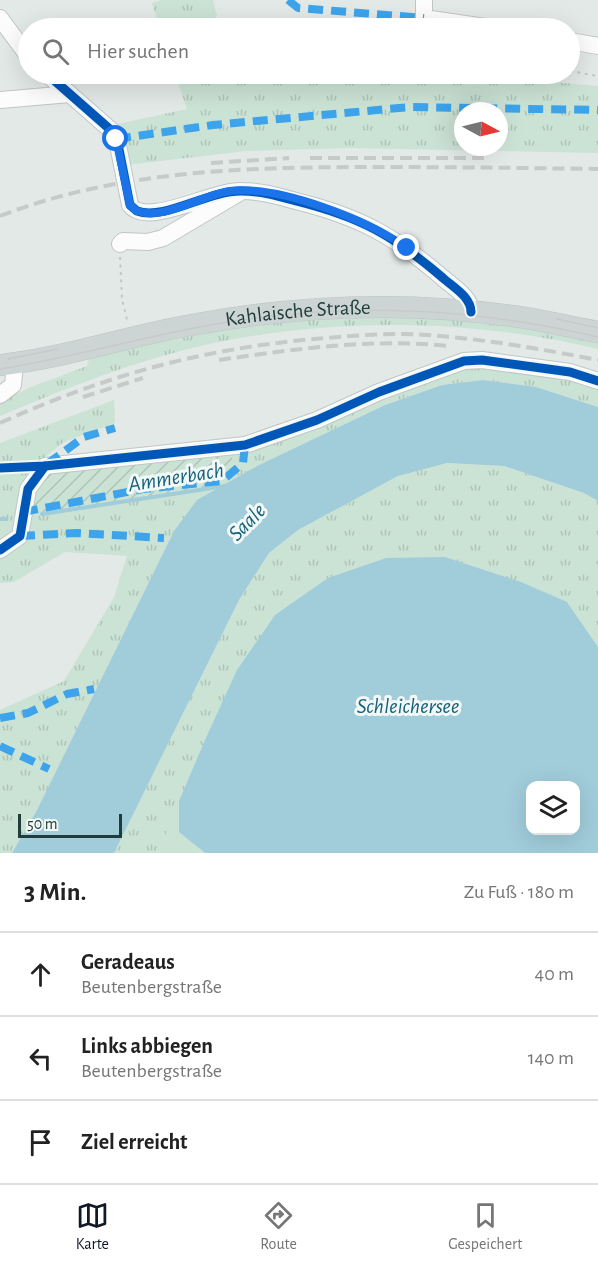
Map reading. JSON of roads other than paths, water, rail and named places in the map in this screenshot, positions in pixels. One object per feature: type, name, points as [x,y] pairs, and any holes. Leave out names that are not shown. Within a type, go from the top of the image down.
[{"type":"main road","name":"Kahlaische Straße","points":[[8,364],[132,337],[262,313],[336,307],[415,307],[514,316],[598,332]]},
{"type":"street","points":[[424,0],[424,18]]},
{"type":"street","points":[[0,18],[18,42]]},
{"type":"street","points":[[580,43],[598,46]]},
{"type":"street","points":[[59,84],[113,132],[130,205],[137,211],[154,214],[214,195],[242,191],[260,192],[322,207],[371,226],[420,259],[462,295],[470,304],[471,312]]},
{"type":"street","points":[[0,100],[70,94]]},
{"type":"street","points":[[120,244],[127,240],[143,242],[163,238],[242,191]]},
{"type":"street","points":[[0,550],[20,536],[28,489],[45,466],[245,446],[317,420],[379,392],[464,361],[482,360],[570,372],[598,381]]},
{"type":"street","points":[[0,396],[13,385],[8,364]]},
{"type":"water","name":"Saale","points":[[483,380],[536,387],[598,407],[598,501],[584,493],[504,466],[447,463],[398,476],[298,530],[269,553],[239,600],[114,853],[12,853],[37,810],[174,531],[197,500],[257,466],[385,405],[442,385]]},
{"type":"water","name":"Schleichersee","points":[[445,557],[521,582],[567,602],[598,647],[598,853],[205,853],[179,832],[179,801],[237,670],[275,615],[328,578],[386,558]]},
{"type":"waterway","name":"Ammerbach","points":[[42,514],[225,486]]},
{"type":"waterway","name":"Ammerbach","points":[[0,519],[6,519]]},
{"type":"tram line","points":[[0,369],[199,327],[322,312],[368,310],[459,314],[551,327],[598,337]]},
{"type":"tram line","points":[[557,319],[598,328]]},
{"type":"tram line","points":[[8,359],[58,349]]},
{"type":"railway","points":[[211,163],[289,158]]},
{"type":"railway","points":[[310,158],[484,158]]},
{"type":"railway","points":[[0,216],[46,200],[92,189],[140,180],[235,170],[332,167],[598,169]]},
{"type":"railway","points":[[0,423],[77,391],[154,367],[232,350],[314,339],[385,334],[427,335],[513,345],[598,360]]},
{"type":"railway","points":[[219,360],[363,344],[449,346]]},
{"type":"railway","points":[[83,397],[143,378]]}]
